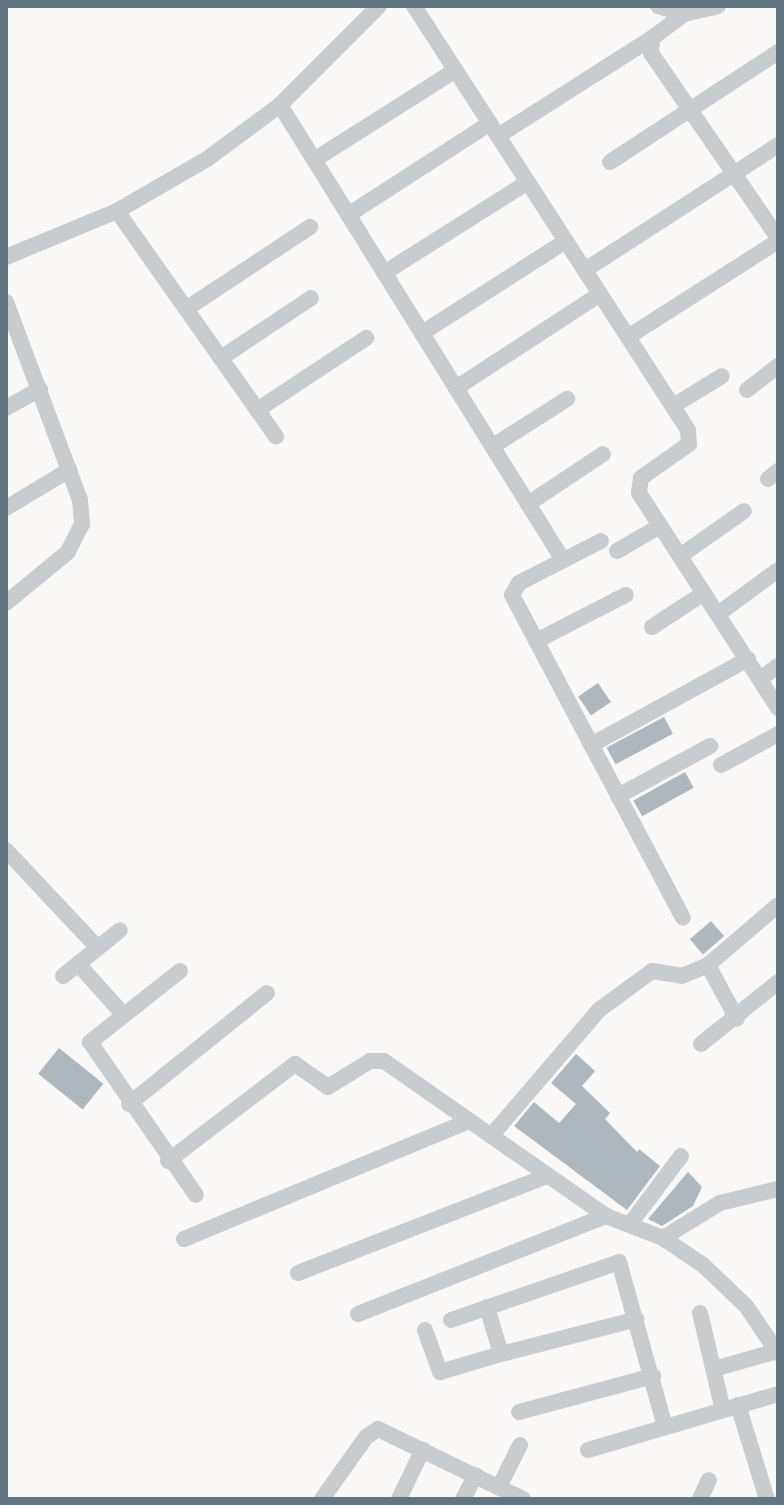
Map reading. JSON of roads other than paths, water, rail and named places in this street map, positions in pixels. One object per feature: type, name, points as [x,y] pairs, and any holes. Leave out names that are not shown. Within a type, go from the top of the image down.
[{"type":"street","points":[[6,257],[117,211],[207,159],[280,105],[379,6]]},
{"type":"street","points":[[414,6],[688,430],[689,444],[637,484],[660,526],[778,708]]},
{"type":"street","points":[[658,6],[684,14]]},
{"type":"street","points":[[348,215],[652,38],[684,14],[718,6]]},
{"type":"street","points":[[628,337],[778,239],[651,53],[652,38]]},
{"type":"street","points":[[610,162],[778,52]]},
{"type":"street","points":[[314,160],[456,70]]},
{"type":"street","points":[[280,105],[563,560]]},
{"type":"street","points":[[585,270],[778,145]]},
{"type":"street","points":[[384,273],[528,182]]},
{"type":"street","points":[[117,211],[276,436]]},
{"type":"street","points":[[186,309],[310,227]]},
{"type":"street","points":[[422,333],[566,241]]},
{"type":"street","points":[[456,388],[600,294]]},
{"type":"street","points":[[221,358],[311,298]]},
{"type":"street","points":[[6,603],[68,552],[78,535],[80,500],[8,311]]},
{"type":"street","points":[[257,410],[366,338]]},
{"type":"street","points":[[747,390],[778,366]]},
{"type":"street","points":[[673,406],[722,376]]},
{"type":"street","points":[[6,408],[40,389]]},
{"type":"street","points":[[493,446],[567,399]]},
{"type":"street","points":[[528,504],[603,454]]},
{"type":"street","points":[[6,508],[69,470]]},
{"type":"street","points":[[680,556],[744,511]]},
{"type":"street","points":[[617,551],[660,526]]},
{"type":"street","points":[[601,541],[512,588],[536,641],[683,918]]},
{"type":"street","points":[[718,614],[778,570]]},
{"type":"street","points":[[652,627],[704,593]]},
{"type":"street","points":[[536,641],[626,595]]},
{"type":"street","points":[[591,745],[748,659]]},
{"type":"street","points":[[760,679],[778,666]]},
{"type":"street","points":[[721,765],[778,734]]},
{"type":"street","points":[[618,796],[710,746]]},
{"type":"street","points":[[6,850],[98,948]]},
{"type":"street","points":[[491,1136],[599,1010],[652,971],[682,976],[708,965],[778,905]]},
{"type":"street","points":[[63,976],[120,930]]},
{"type":"street","points":[[78,964],[123,1014]]},
{"type":"street","points":[[708,965],[737,1019]]},
{"type":"street","points":[[180,971],[90,1042],[168,1161],[196,1195]]},
{"type":"street","points":[[701,1044],[737,1019],[778,982]]},
{"type":"street","points":[[129,1104],[267,993]]},
{"type":"street","points":[[168,1161],[295,1064],[328,1087],[370,1061],[384,1061],[606,1216],[663,1238],[703,1265],[746,1306],[778,1352],[714,1369]]},
{"type":"street","points":[[184,1239],[469,1121]]},
{"type":"street","points":[[630,1224],[681,1156]]},
{"type":"street","points":[[298,1273],[547,1176]]},
{"type":"street","points":[[663,1238],[720,1203],[778,1189]]},
{"type":"street","points":[[358,1314],[606,1216]]},
{"type":"street","points":[[451,1320],[619,1262],[665,1427]]},
{"type":"street","points":[[487,1307],[501,1354]]},
{"type":"street","points":[[700,1313],[714,1369],[767,1499]]},
{"type":"street","points":[[425,1330],[440,1372],[637,1319]]},
{"type":"street","points":[[519,1412],[653,1376]]},
{"type":"street","points":[[588,1450],[778,1394]]},
{"type":"street","points":[[322,1499],[373,1431],[384,1430],[523,1499]]},
{"type":"street","points":[[499,1487],[520,1445]]},
{"type":"street","points":[[399,1499],[423,1449]]},
{"type":"street","points":[[463,1499],[476,1475]]},
{"type":"street","points":[[700,1499],[709,1480]]}]
